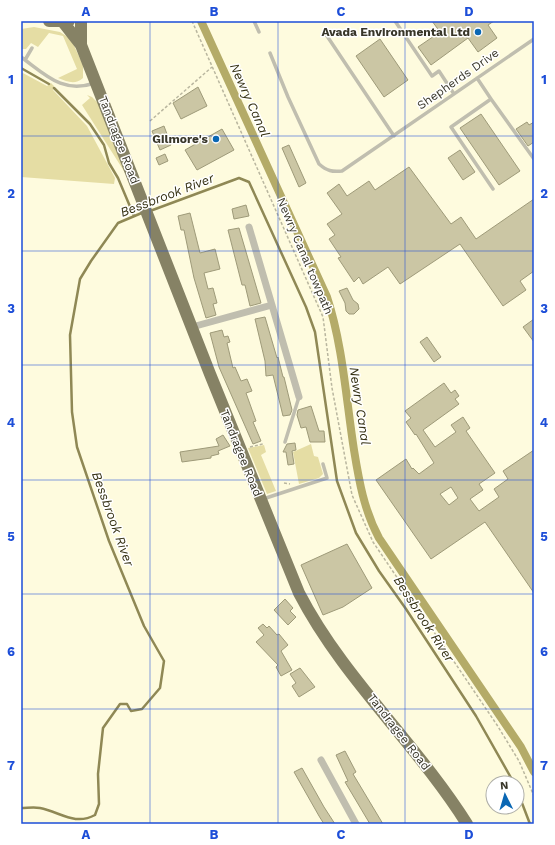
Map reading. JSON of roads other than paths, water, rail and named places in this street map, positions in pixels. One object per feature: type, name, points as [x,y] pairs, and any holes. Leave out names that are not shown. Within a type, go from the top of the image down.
[{"type":"highway","points":[[49,21],[66,22]]},
{"type":"highway","name":"Tandragee Road","points":[[81,21],[81,45]]},
{"type":"highway","name":"Tandragee Road","points":[[66,22],[81,45],[260,500],[299,593],[323,635],[433,775],[467,824]]},
{"type":"street","points":[[249,227],[299,397]]},
{"type":"street","points":[[192,328],[272,305]]},
{"type":"street","points":[[321,760],[356,824]]},
{"type":"lane","points":[[254,21],[260,32]]},
{"type":"lane","points":[[395,21],[432,76],[439,71],[454,94]]},
{"type":"lane","points":[[325,33],[394,136]]},
{"type":"lane","name":"Shepherds Drive","points":[[270,53],[310,148],[319,164],[328,171],[342,170],[394,136],[534,39]]},
{"type":"lane","points":[[32,48],[23,59],[55,81],[70,87],[82,87],[96,82]]},
{"type":"lane","points":[[477,78],[534,159]]},
{"type":"lane","points":[[491,99],[451,127],[493,189]]},
{"type":"lane","points":[[285,442],[299,397]]},
{"type":"lane","points":[[260,500],[327,478],[323,464]]},
{"type":"waterway","name":"Newry Canal","points":[[201,21],[327,297],[337,334],[344,373],[354,450],[360,484],[369,517],[379,538],[521,747],[534,772]]},
{"type":"waterway","points":[[21,68],[49,84]]},
{"type":"waterway","points":[[54,88],[90,124],[104,145],[109,163],[118,178],[134,216]]},
{"type":"waterway","name":"Bessbrook River","points":[[150,211],[239,178],[249,182],[306,307],[315,332],[337,481],[356,533],[379,571],[406,609],[476,716],[509,775]]},
{"type":"waterway","name":"Bessbrook River","points":[[21,808],[40,808],[74,819],[88,818],[95,815],[99,804],[98,774],[103,728],[120,704],[127,704],[131,711],[142,709],[160,688],[164,661],[144,626],[109,541],[77,447],[72,412],[70,335],[80,279],[118,223],[144,212]]},
{"type":"waterway","name":"Bessbrook River","points":[[525,811],[530,824]]},
{"type":"place","name":"Avada Environmental Ltd","points":[[478,32]]},
{"type":"place","name":"Gilmore's","points":[[216,139]]}]
